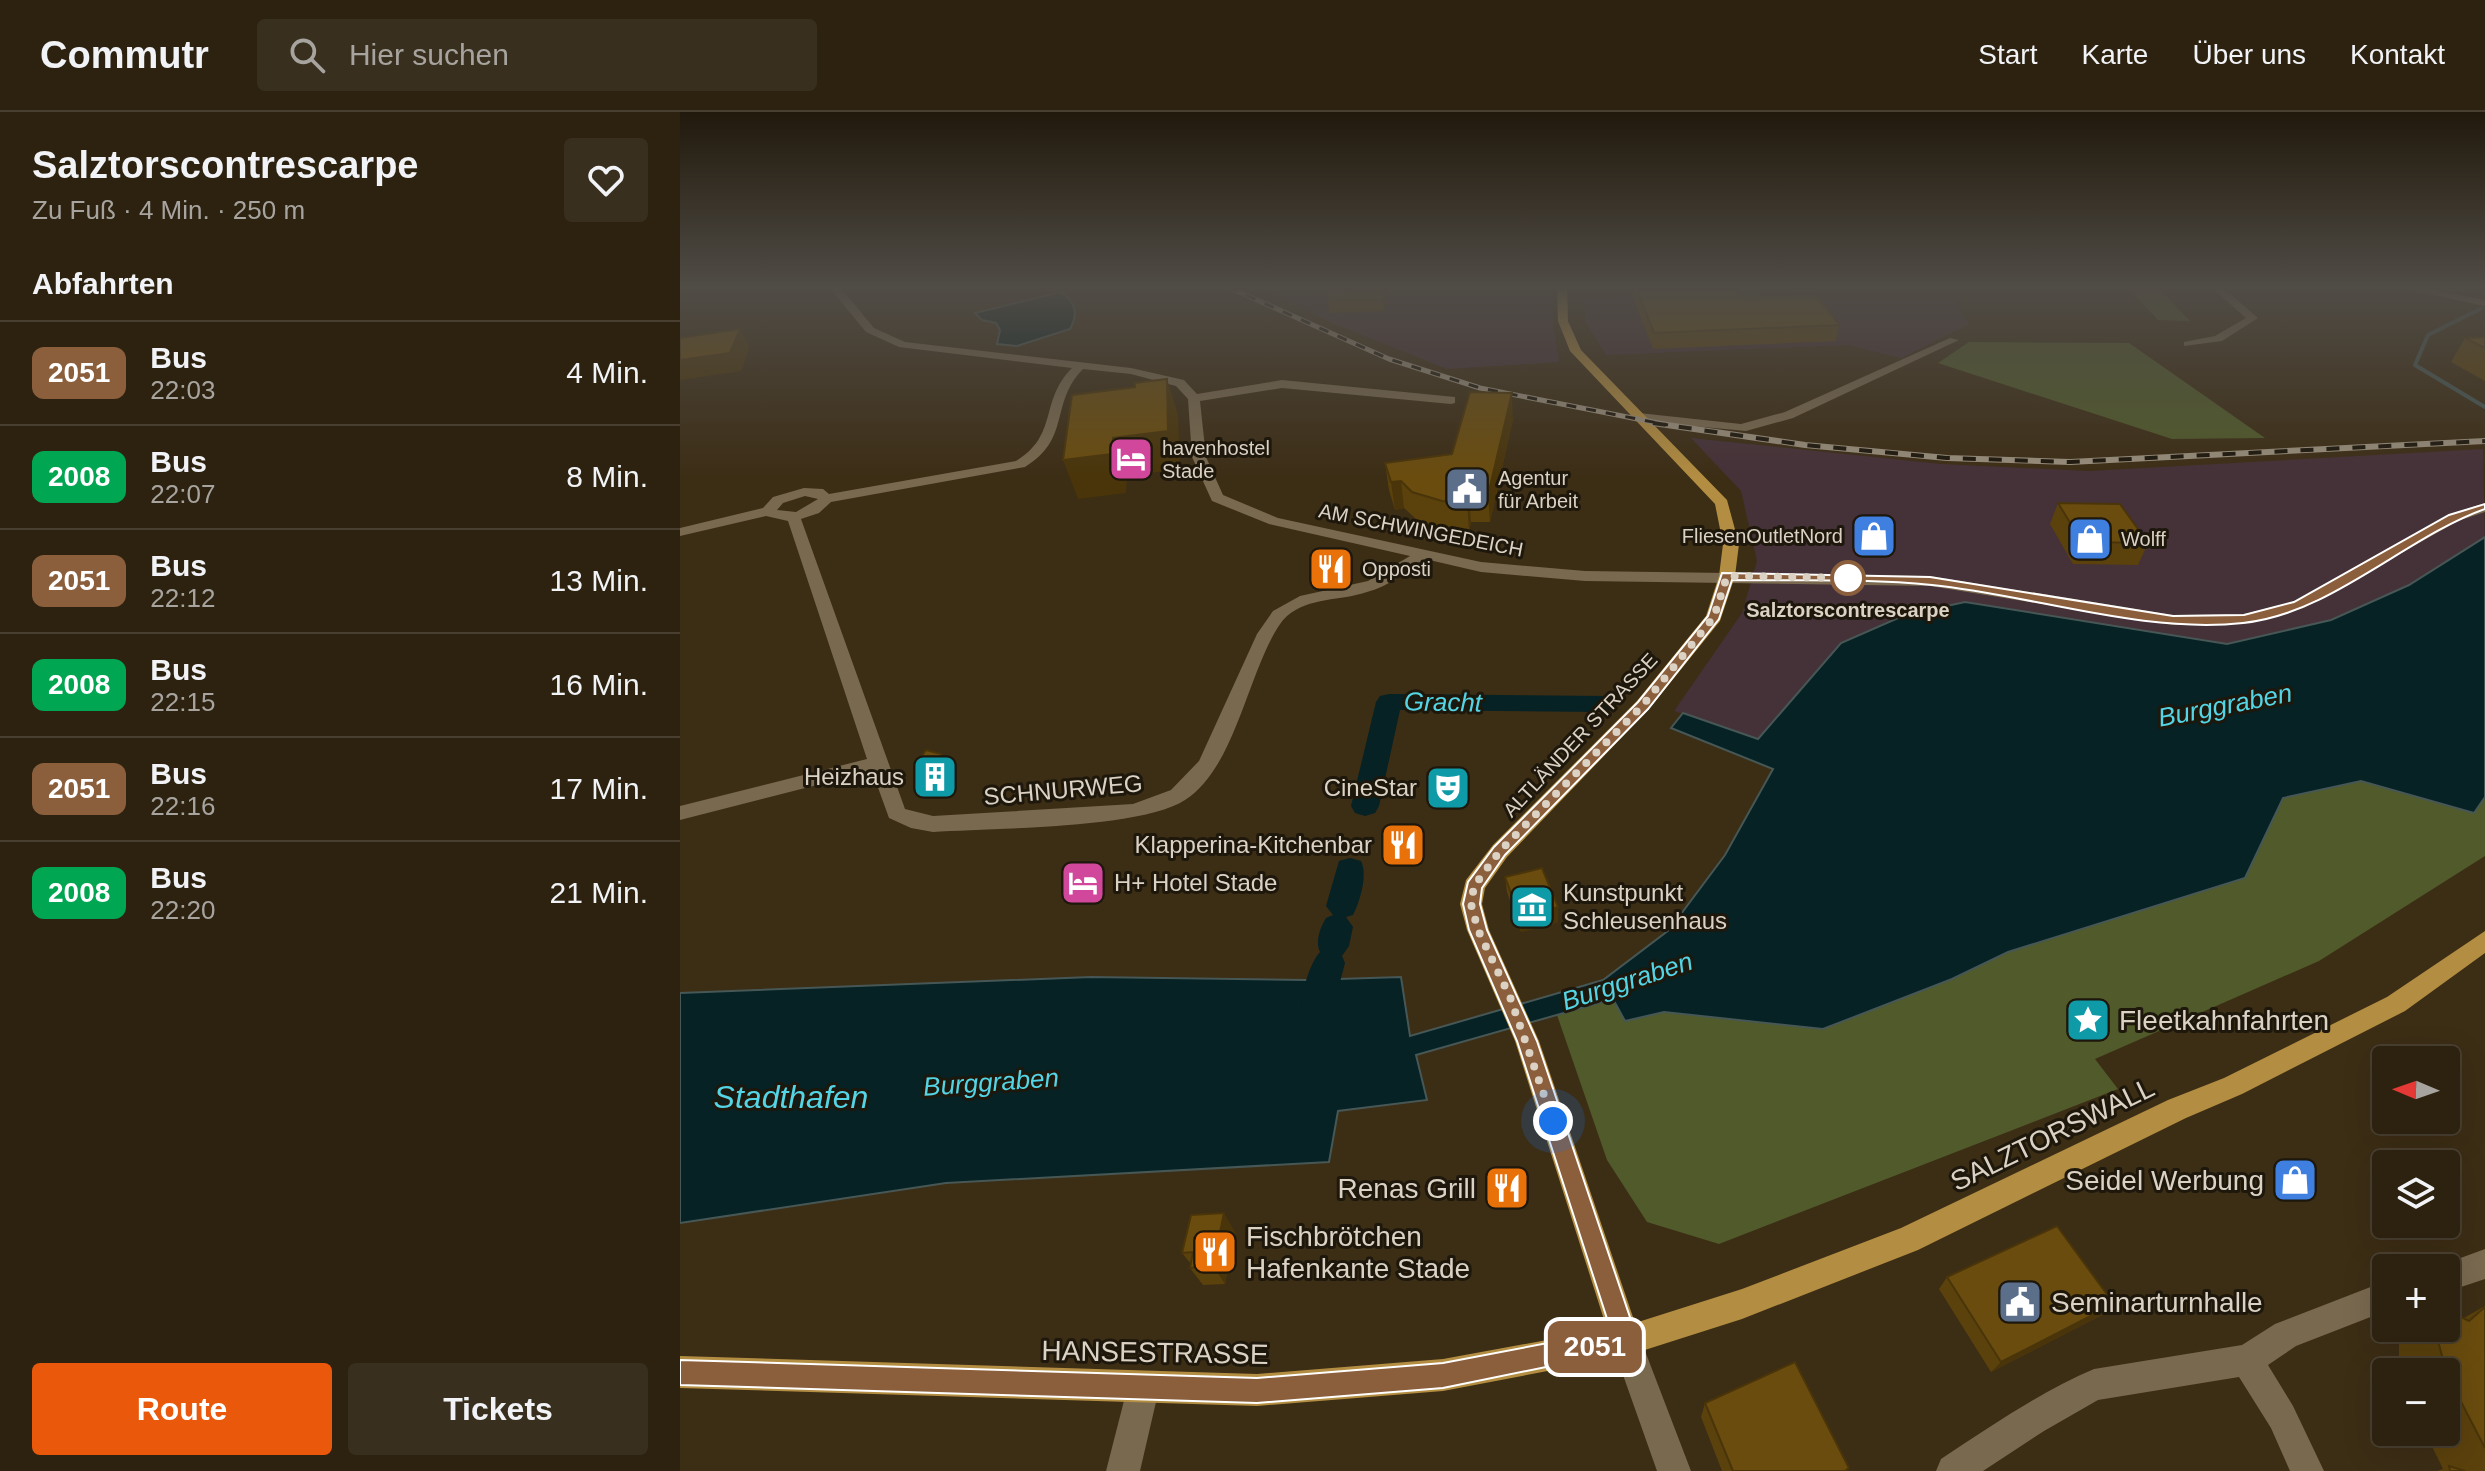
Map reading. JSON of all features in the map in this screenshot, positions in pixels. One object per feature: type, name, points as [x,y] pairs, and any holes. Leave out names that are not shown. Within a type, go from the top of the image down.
[{"type":"main road","name":"ALTLÄNDER STRASSE","points":[[1576,350],[1722,503],[1731,544],[1727,576],[1714,617],[1643,705],[1500,851],[1474,886],[1471,904],[1478,930],[1527,1041],[1626,1341]]},
{"type":"main road","name":"SALZTORSWALL","points":[[1626,1341],[1742,1304],[1908,1240],[2177,1109],[2233,1086],[2396,1004],[2485,940]]},
{"type":"main road","name":"HANSESTRASSE","points":[[680,1372],[804,1374],[1143,1389],[1257,1390],[1443,1375],[1626,1341]]},
{"type":"street","points":[[949,350],[1156,375],[1180,383],[1194,398],[1282,384],[1451,400]]},
{"type":"street","points":[[1639,417],[1741,428],[1789,415],[1931,350]]},
{"type":"street","points":[[768,511],[776,517],[793,516],[819,507],[826,499],[1020,464],[1038,456],[1050,437],[1059,388],[1080,366]]},
{"type":"street","name":"AM SCHWINGEDEICH","points":[[1194,398],[1199,457],[1217,498],[1274,521],[1481,567],[1533,573],[1727,576]]},
{"type":"street","points":[[680,532],[768,511],[778,500],[795,493],[818,492],[826,499]]},
{"type":"street","points":[[1727,576],[1930,581],[2173,620],[2244,619],[2298,605],[2453,518],[2485,507]]},
{"type":"street","name":"SCHNURWEG","points":[[793,516],[896,813],[911,821],[1051,818],[1159,805],[1196,780],[1219,739],[1268,630],[1279,614],[1319,596],[1355,591],[1384,581],[1424,553]]},
{"type":"street","points":[[680,813],[877,763]]},
{"type":"street","points":[[2460,1272],[2485,1264]]},
{"type":"street","points":[[1953,1471],[2032,1419],[2094,1385],[2247,1360],[2286,1335],[2372,1301]]},
{"type":"street","points":[[1626,1341],[1674,1471]]},
{"type":"street","points":[[2247,1360],[2282,1417],[2307,1471]]},
{"type":"street","points":[[1123,1471],[1143,1389]]},
{"type":"shaded area","points":[[1401,350],[1557,350],[1559,362],[1447,369]]},
{"type":"shaded area","points":[[1603,350],[1717,350],[1606,355]]},
{"type":"shaded area","points":[[1870,350],[1916,350],[1901,358]]},
{"type":"shaded area","points":[[1691,438],[1941,464],[2089,471],[2483,449],[2485,537],[2409,585],[2331,620],[2227,644],[1965,602],[1841,643],[1758,739],[1674,711],[1742,613],[1757,561],[1741,491]]},
{"type":"green space","points":[[1957,350],[2140,350],[2265,438],[2172,439],[1938,363]]},
{"type":"green space","points":[[2361,781],[2474,812],[2485,797],[2485,856],[2319,961],[2095,1059],[2118,1089],[1719,1244],[1647,1222],[1607,1160],[1557,1015],[1613,999],[1625,1021],[1664,1012],[1823,1029],[1952,979],[2008,952],[2245,878],[2282,798]]},
{"type":"water","points":[[2485,537],[2485,797],[2474,813],[2361,781],[2283,798],[2245,878],[2008,952],[1952,979],[1823,1029],[1664,1012],[1625,1021],[1613,999],[1416,1055],[1427,1100],[1338,1111],[1329,1162],[946,1183],[680,1223],[680,993],[1091,977],[1306,980],[1401,977],[1410,1036],[1603,980],[1669,930],[1725,855],[1773,769],[1671,728],[1683,713],[1758,739],[1841,643],[1905,615],[1965,602],[2227,644],[2331,620],[2409,585]]},
{"type":"building","points":[[680,350],[731,350],[730,353],[680,360]]},
{"type":"building","points":[[1167,379],[1168,431],[1113,438],[1112,454],[1063,460],[1072,395],[1135,387],[1135,383]]},
{"type":"building","points":[[1470,392],[1512,393],[1488,495],[1469,494],[1467,503],[1442,501],[1412,492],[1401,481],[1391,482],[1385,463],[1452,454]]},
{"type":"building","points":[[2058,503],[2120,504],[2148,543],[2082,542]]},
{"type":"building","points":[[926,750],[941,754],[946,763],[934,786],[916,774],[916,764]]},
{"type":"building","points":[[1542,868],[1558,907],[1520,917],[1505,877]]},
{"type":"building","points":[[1224,1213],[1213,1266],[1190,1268],[1193,1252],[1182,1253],[1191,1215]]},
{"type":"building","name":"Seminarturnhalle","points":[[2057,1226],[2114,1304],[2001,1362],[1947,1277]]},
{"type":"building","points":[[2485,1307],[2485,1448],[2460,1400],[2460,1358],[2443,1358],[2438,1342],[2460,1342],[2460,1316],[2469,1321]]},
{"type":"building","points":[[1795,1362],[1849,1468],[1845,1471],[1733,1471],[1705,1403]]},
{"type":"waterway","points":[[2421,350],[2415,365],[2485,407]]},
{"type":"waterway","name":"Gracht","points":[[1365,806],[1389,702],[1604,704]]},
{"type":"waterway","name":"Gracht","points":[[1342,906],[1350,869]]},
{"type":"waterway","name":"Gracht","points":[[1333,946],[1337,927]]},
{"type":"waterway","name":"Gracht","points":[[1316,1017],[1329,963]]},
{"type":"railway","points":[[1370,350],[1480,388],[1668,425]]},
{"type":"railway","points":[[1653,423],[1805,445],[1947,458],[2070,462],[2485,441]]},
{"type":"bus line","name":"2051","points":[[680,1372],[804,1374],[1143,1389],[1257,1390],[1443,1375],[1626,1341],[1527,1041],[1478,930],[1471,904],[1474,886],[1500,851],[1643,705],[1714,617],[1727,576],[1930,581],[2173,620],[2244,619],[2298,605],[2453,518],[2485,507]]},
{"type":"place","name":"havenhostel Stade","points":[[1131,459]]},
{"type":"place","name":"Agentur für Arbeit","points":[[1467,489]]},
{"type":"place","name":"FliesenOutletNord","points":[[1874,536]]},
{"type":"place","name":"Wolff","points":[[2090,539]]},
{"type":"place","name":"Opposti","points":[[1331,569]]},
{"type":"place","name":"Salztorscontrescarpe","points":[[1848,578]]},
{"type":"place","name":"Heizhaus","points":[[935,777]]},
{"type":"place","name":"CineStar","points":[[1448,788]]},
{"type":"place","name":"Klapperina-Kitchenbar","points":[[1403,845]]},
{"type":"place","name":"H+ Hotel Stade","points":[[1083,883]]},
{"type":"place","name":"Kunstpunkt Schleusenhaus","points":[[1532,907]]},
{"type":"place","name":"Fleetkahnfahrten","points":[[2088,1020]]},
{"type":"place","name":"Seidel Werbung","points":[[2295,1180]]},
{"type":"place","name":"Renas Grill","points":[[1507,1188]]},
{"type":"place","name":"Fischbrötchen Hafenkante Stade","points":[[1215,1252]]},
{"type":"place","name":"Seminarturnhalle","points":[[2020,1302]]},
{"type":"route","points":[[1553,1121],[1510,997],[1478,930],[1471,904],[1474,886],[1500,851],[1643,705],[1714,617],[1727,576],[1848,578]]},
{"type":"water label","name":"Burggraben","points":[[2225,705]]},
{"type":"water label","name":"Burggraben","points":[[1627,981]]},
{"type":"water label","name":"Burggraben","points":[[991,1082]]},
{"type":"water label","name":"Stadthafen","points":[[791,1097]]}]
